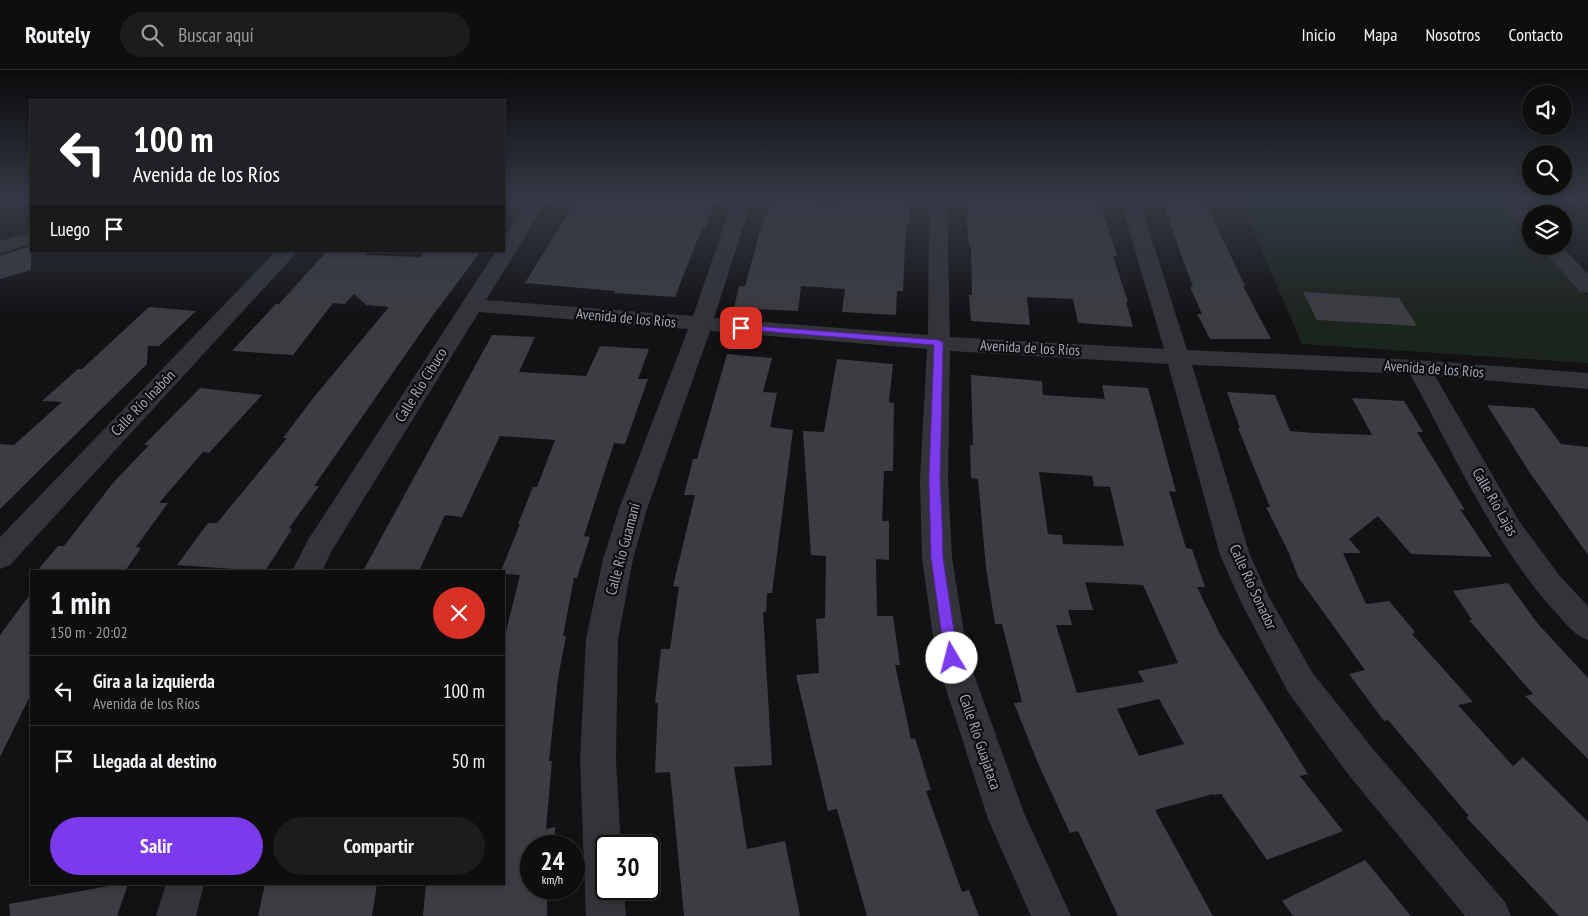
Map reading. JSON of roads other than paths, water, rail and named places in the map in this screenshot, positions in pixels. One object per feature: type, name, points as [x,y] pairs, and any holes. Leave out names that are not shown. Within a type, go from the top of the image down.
[{"type":"street","points":[[0,248],[30,238]]},
{"type":"street","name":"Calle Río Cibuco","points":[[307,570],[318,548],[514,238]]},
{"type":"street","name":"Calle Río Guamaní","points":[[606,916],[598,760],[602,639],[618,559],[633,508],[701,324],[730,238]]},
{"type":"street","name":"Calle Río Guajataca","points":[[938,238],[939,343],[934,480],[937,558],[952,658],[1007,819],[1051,916]]},
{"type":"street","name":"Calle Río Sonador","points":[[1141,238],[1178,357],[1235,555],[1256,602],[1300,682],[1360,761],[1491,916]]},
{"type":"street","name":"Calle Río Inabón","points":[[0,557],[36,516],[287,252]]},
{"type":"street","points":[[1558,255],[1588,287]]},
{"type":"street","name":"Avenida de los Ríos","points":[[472,305],[939,343],[1178,357],[1418,367],[1588,381]]},
{"type":"street","name":"Calle Río Lajas","points":[[1418,367],[1509,529],[1548,584],[1588,627]]},
{"type":"street","points":[[176,916],[185,885]]}]
